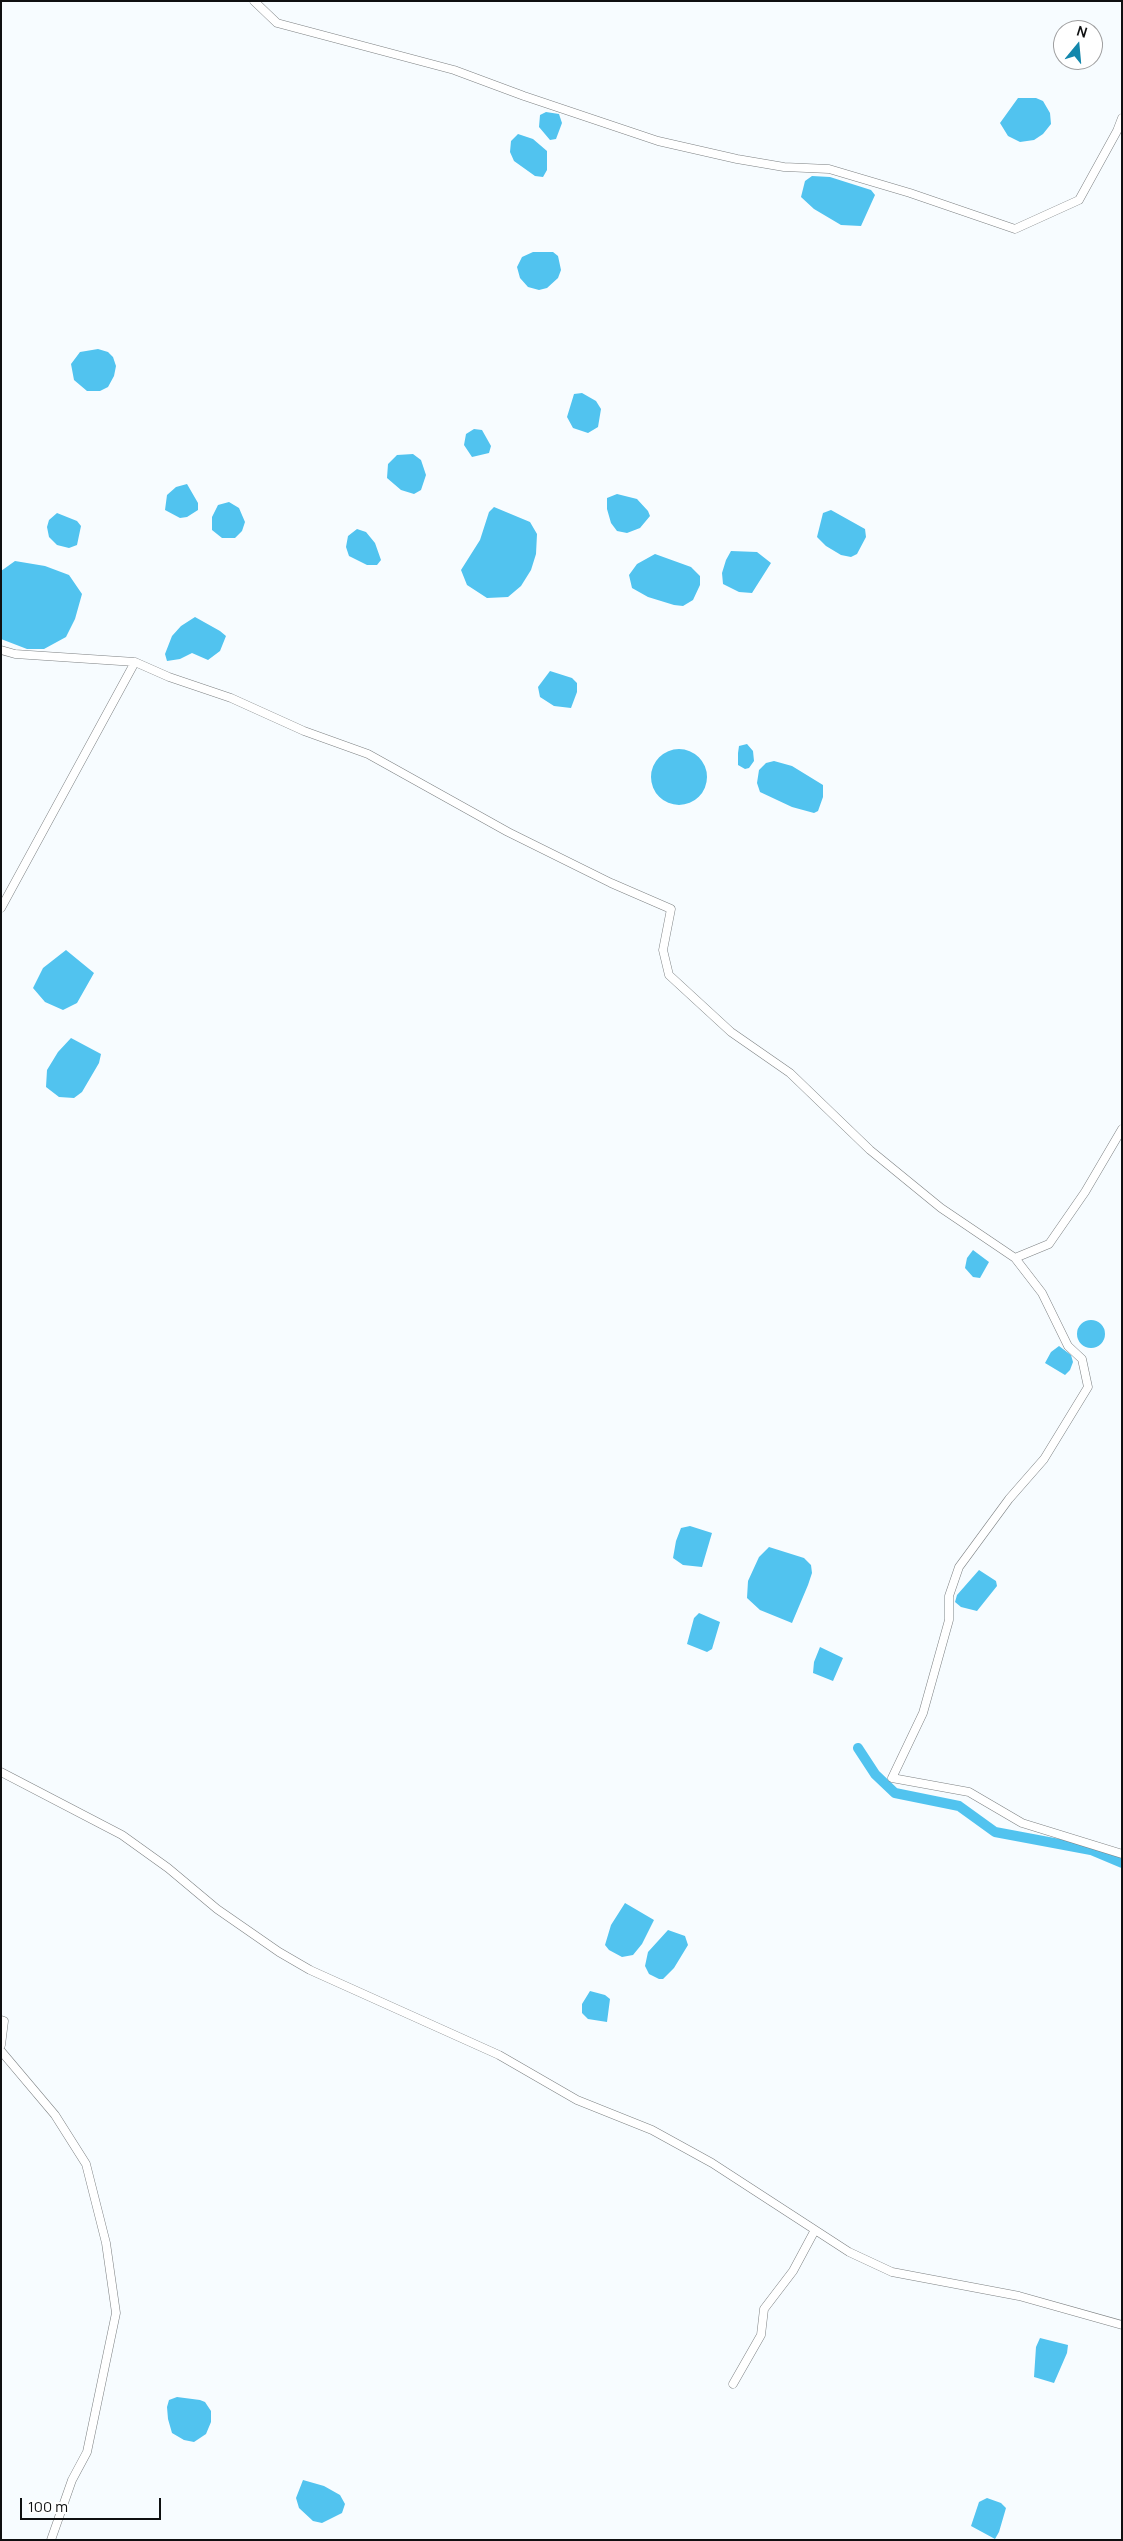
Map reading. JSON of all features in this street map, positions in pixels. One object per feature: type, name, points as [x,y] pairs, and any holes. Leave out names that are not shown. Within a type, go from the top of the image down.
[{"type":"street","points":[[254,1],[277,23],[454,70],[524,96],[658,141],[738,160],[784,167],[829,169],[910,193],[1015,229],[1079,200],[1120,131],[1122,118]]},
{"type":"street","points":[[1,650],[15,654],[134,662],[169,677],[231,698],[304,731],[368,754],[508,832],[611,883],[671,909],[663,950],[669,975],[731,1032],[790,1073],[870,1150],[934,1202],[1015,1258],[1042,1293],[1068,1346],[1082,1359],[1088,1387],[1044,1459],[1009,1499],[959,1567],[949,1596],[949,1620],[923,1714],[892,1778],[969,1792],[1022,1823],[1122,1854]]},
{"type":"street","points":[[1,908],[134,662]]},
{"type":"street","points":[[1015,1258],[1049,1244],[1085,1192],[1122,1129]]},
{"type":"street","points":[[1,1772],[122,1835],[168,1868],[217,1909],[279,1952],[310,1970],[499,2055],[577,2100],[652,2130],[712,2162],[849,2252],[892,2272],[1019,2296],[1122,2325]]},
{"type":"street","points":[[1,2020],[4,2021],[1,2045]]},
{"type":"street","points":[[1,2051],[55,2115],[86,2164],[106,2243],[116,2313],[87,2452],[72,2480],[51,2540]]},
{"type":"street","points":[[733,2384],[761,2335],[764,2309],[793,2271],[815,2230]]},
{"type":"water","points":[[1018,98],[1036,98],[1043,101],[1050,113],[1051,124],[1043,134],[1034,140],[1020,142],[1008,136],[1000,123]]},
{"type":"water","points":[[546,112],[559,114],[562,123],[556,139],[550,140],[539,127],[540,115]]},
{"type":"water","points":[[518,134],[533,139],[547,151],[547,170],[543,177],[535,176],[514,161],[510,152],[511,141]]},
{"type":"water","points":[[812,176],[830,177],[871,190],[875,195],[861,226],[841,225],[814,209],[801,197],[805,181]]},
{"type":"water","points":[[533,252],[553,252],[558,256],[561,270],[558,278],[547,288],[539,290],[528,287],[520,278],[517,267],[522,257]]},
{"type":"water","points":[[98,349],[108,352],[113,357],[116,366],[114,376],[108,387],[100,391],[87,391],[74,380],[71,364],[80,352]]},
{"type":"water","points":[[582,393],[596,401],[601,409],[598,427],[588,433],[573,428],[567,417],[574,394]]},
{"type":"water","points":[[474,429],[482,430],[491,446],[489,453],[472,457],[464,445],[466,434]]},
{"type":"water","points":[[413,454],[421,460],[426,475],[421,490],[414,494],[401,490],[387,478],[388,464],[397,455]]},
{"type":"water","points":[[187,484],[198,503],[198,510],[187,517],[180,518],[165,510],[167,495],[176,487]]},
{"type":"water","points":[[617,494],[637,499],[648,511],[650,516],[640,528],[627,533],[617,531],[611,523],[607,509],[607,498]]},
{"type":"water","points":[[229,502],[239,508],[245,522],[242,531],[235,538],[222,538],[212,530],[212,517],[218,505]]},
{"type":"water","points":[[494,507],[530,522],[537,534],[536,554],[531,570],[521,586],[508,597],[487,598],[467,585],[461,570],[480,540],[489,512]]},
{"type":"water","points":[[831,510],[865,529],[866,537],[857,554],[851,557],[841,555],[826,546],[817,537],[823,513]]},
{"type":"water","points":[[57,513],[77,521],[81,526],[77,545],[69,548],[57,545],[49,537],[47,527],[49,520]]},
{"type":"water","points":[[357,529],[366,532],[375,543],[381,560],[377,565],[367,565],[349,556],[346,547],[348,536]]},
{"type":"water","points":[[731,551],[757,552],[771,563],[752,593],[739,592],[723,584],[722,573]]},
{"type":"water","points":[[655,554],[691,567],[700,576],[700,585],[693,600],[683,606],[674,605],[648,597],[632,588],[629,575],[637,564]]},
{"type":"water","points":[[15,561],[45,566],[69,575],[82,594],[75,619],[66,637],[44,649],[27,649],[1,639],[1,571]]},
{"type":"water","points":[[195,617],[226,636],[220,651],[208,660],[192,653],[180,659],[167,661],[165,654],[172,636],[181,626]]},
{"type":"water","points":[[550,671],[572,678],[577,683],[577,692],[571,708],[554,706],[540,697],[538,687]]},
{"type":"water","points":[[747,744],[753,751],[754,761],[749,768],[745,769],[738,765],[738,753],[739,746]]},
{"type":"water","points":[[674,749],[684,749],[699,757],[705,766],[707,777],[705,788],[699,797],[684,805],[674,805],[663,800],[656,793],[651,782],[651,772],[656,761],[663,754]]},
{"type":"water","points":[[774,761],[792,766],[823,785],[823,797],[818,811],[814,813],[792,807],[760,792],[757,783],[759,770],[766,763]]},
{"type":"water","points":[[66,950],[94,973],[77,1003],[63,1010],[45,1002],[33,988],[43,968]]},
{"type":"water","points":[[71,1038],[101,1054],[99,1063],[82,1092],[74,1098],[59,1097],[46,1087],[47,1070],[58,1052]]},
{"type":"water","points":[[973,1250],[989,1262],[980,1278],[973,1277],[965,1268],[967,1258]]},
{"type":"water","points":[[1091,1320],[1101,1324],[1105,1334],[1101,1344],[1091,1348],[1081,1344],[1077,1334],[1081,1324]]},
{"type":"water","points":[[1059,1346],[1071,1355],[1073,1362],[1070,1370],[1065,1375],[1045,1363],[1051,1352]]},
{"type":"water","points":[[690,1526],[712,1533],[702,1567],[683,1565],[673,1558],[681,1528]]},
{"type":"water","points":[[769,1547],[804,1558],[811,1565],[812,1573],[792,1623],[760,1610],[747,1598],[748,1581],[759,1557]]},
{"type":"water","points":[[979,1570],[996,1581],[997,1586],[977,1611],[961,1607],[955,1602],[957,1595]]},
{"type":"water","points":[[699,1613],[720,1622],[712,1649],[707,1652],[687,1644],[694,1618]]},
{"type":"water","points":[[820,1647],[843,1658],[833,1681],[813,1673],[814,1662]]},
{"type":"water","points":[[625,1903],[654,1920],[642,1944],[633,1955],[622,1957],[609,1950],[605,1945],[611,1925]]},
{"type":"water","points":[[668,1930],[685,1936],[688,1945],[674,1968],[663,1979],[659,1979],[649,1974],[645,1966],[648,1952]]},
{"type":"water","points":[[590,1991],[605,1995],[610,1999],[607,2022],[588,2019],[582,2013],[582,2004]]},
{"type":"water","points":[[1040,2338],[1068,2345],[1067,2353],[1054,2383],[1034,2377],[1036,2347]]},
{"type":"water","points":[[177,2397],[205,2402],[211,2411],[211,2422],[206,2434],[194,2442],[184,2440],[172,2433],[167,2407],[169,2400]]},
{"type":"water","points":[[303,2480],[324,2486],[340,2495],[345,2504],[342,2513],[322,2523],[313,2521],[299,2508],[296,2498]]},
{"type":"water","points":[[987,2498],[1001,2503],[1006,2508],[995,2539],[971,2526],[979,2502]]},
{"type":"waterway","points":[[858,1748],[875,1774],[895,1793],[959,1806],[995,1832],[1091,1850],[1122,1863]]}]
